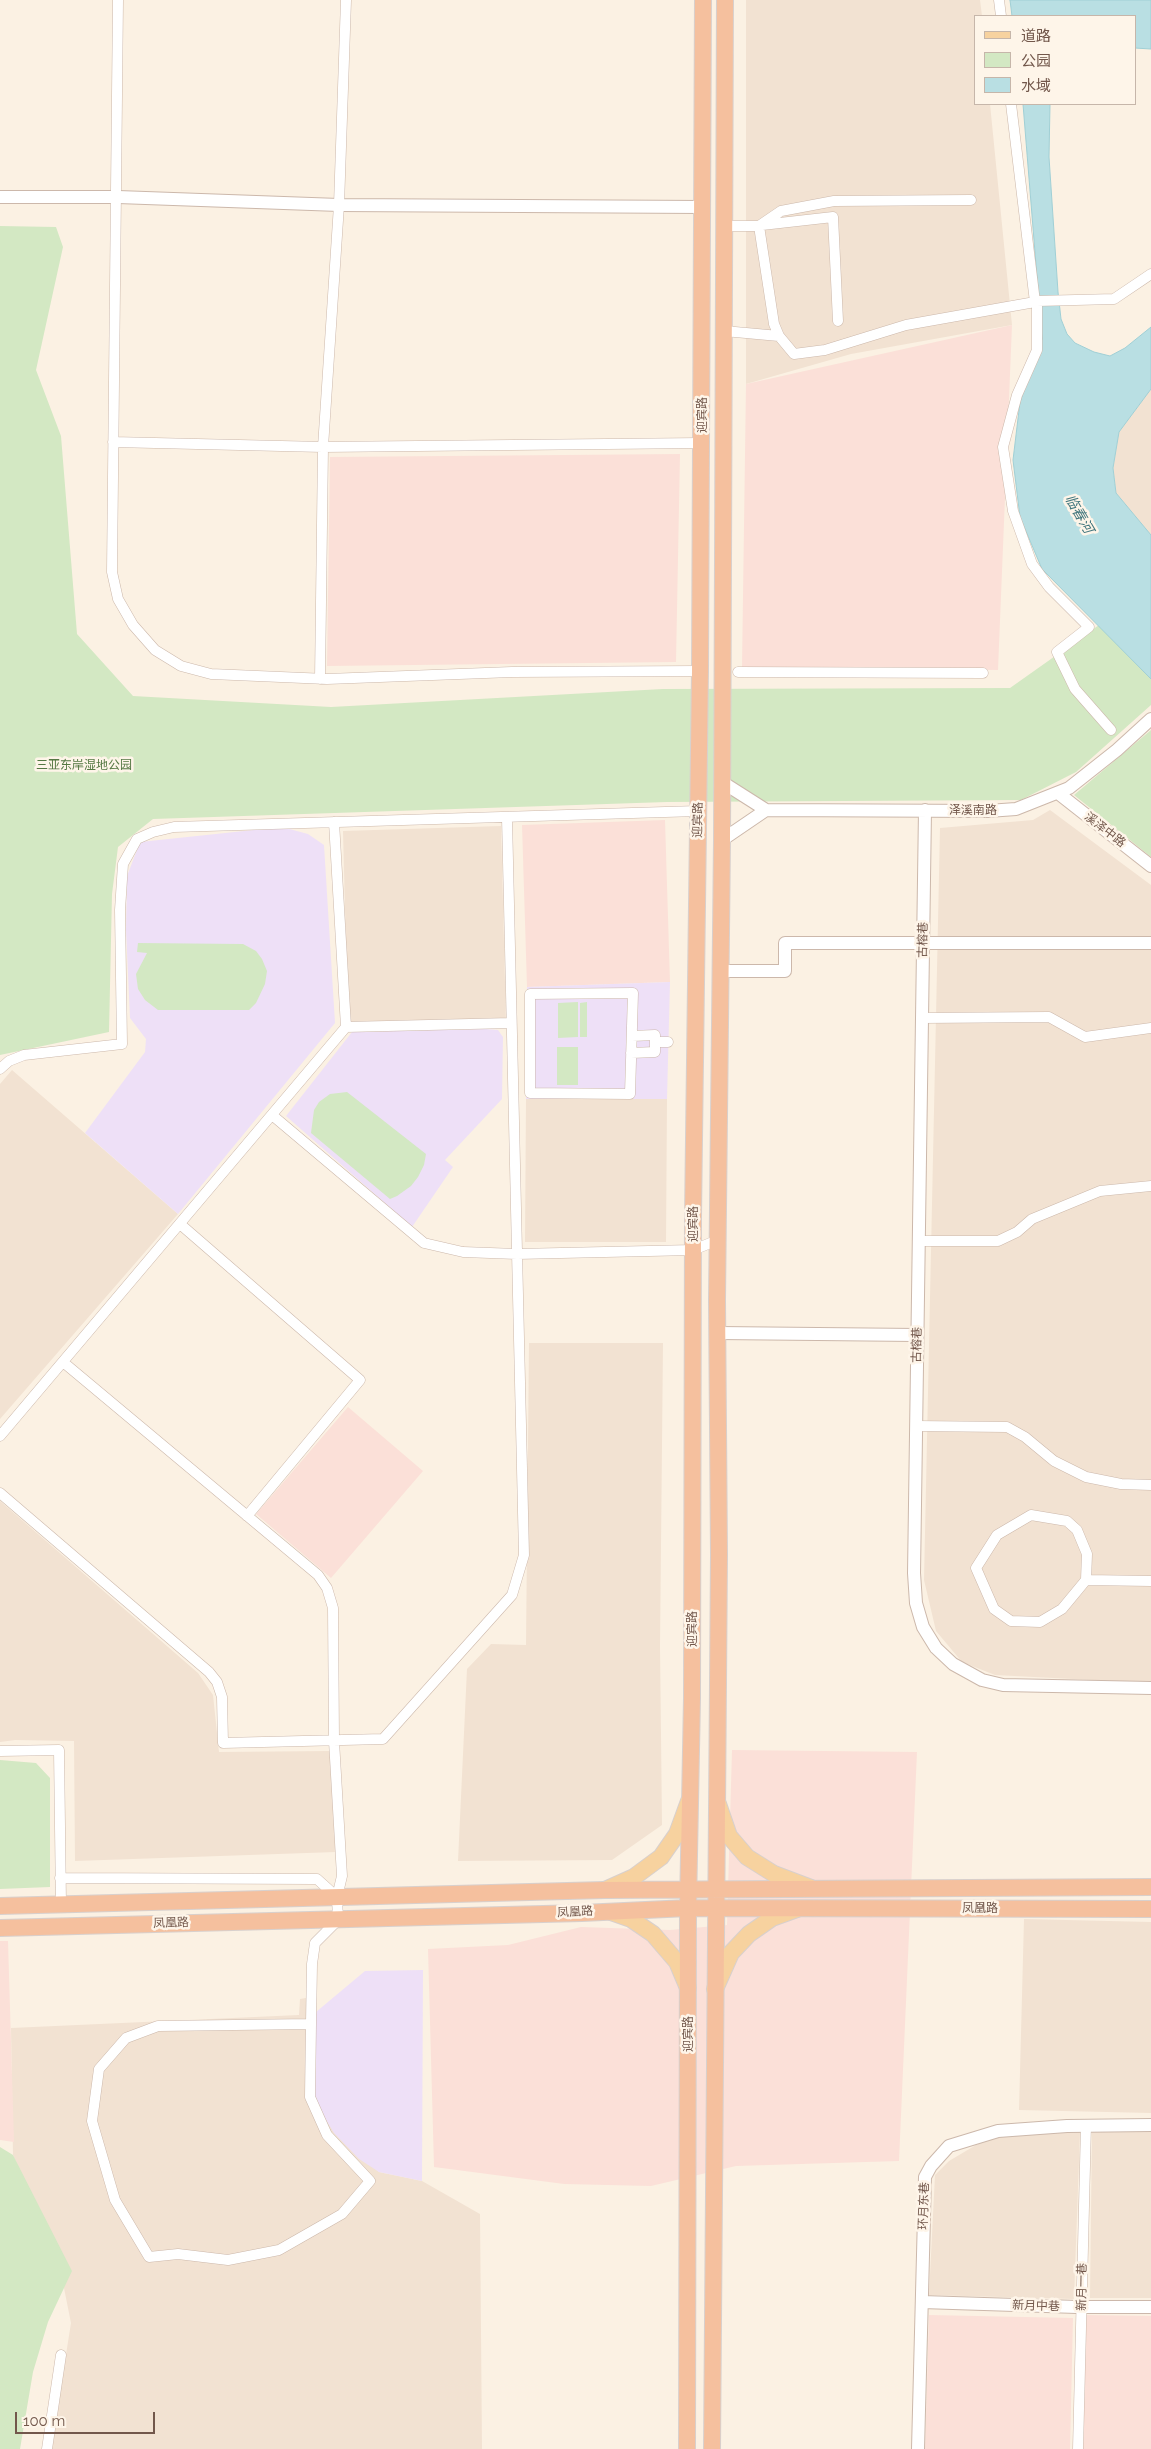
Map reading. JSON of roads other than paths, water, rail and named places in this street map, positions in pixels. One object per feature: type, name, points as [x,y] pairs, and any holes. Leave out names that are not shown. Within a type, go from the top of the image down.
[{"type":"highway","name":"迎宾路","points":[[687,2449],[688,1890],[693,1216],[702,443],[704,0]]},
{"type":"highway","name":"迎宾路","points":[[712,2449],[714,1991],[719,1555],[717,1300],[722,840],[725,0]]},
{"type":"highway","points":[[693,1216],[719,1216]]},
{"type":"highway","points":[[693,1250],[707,1275],[717,1300]]},
{"type":"highway","points":[[693,1297],[705,1291],[710,1292],[717,1300]]},
{"type":"highway","name":"凤凰路","points":[[0,1906],[605,1890],[1151,1887]]},
{"type":"highway","name":"凤凰路","points":[[0,1928],[338,1920],[688,1908],[1151,1909]]},
{"type":"main road","points":[[605,1890],[634,1877],[661,1857],[676,1834],[690,1796]]},
{"type":"main road","points":[[716,1799],[729,1836],[747,1857],[774,1874],[813,1889]]},
{"type":"main road","points":[[714,1991],[731,1953],[749,1934],[772,1918],[800,1908]]},
{"type":"main road","points":[[606,1911],[631,1918],[654,1934],[677,1962],[688,1989]]},
{"type":"street","points":[[118,0],[116,79],[118,197],[112,572],[118,599],[133,625],[155,650],[181,666],[211,674],[320,679],[512,672],[700,671]]},
{"type":"street","points":[[320,679],[323,447],[339,205],[346,0]]},
{"type":"street","points":[[999,0],[1001,15]]},
{"type":"street","points":[[1012,105],[1036,301],[1037,350],[1017,395],[1003,447],[1013,511],[1032,564],[1049,587],[1089,627],[1056,652],[1075,689],[1111,730]]},
{"type":"street","points":[[0,197],[118,197],[339,205],[702,207]]},
{"type":"street","points":[[758,226],[781,211],[834,201],[971,200]]},
{"type":"street","points":[[834,201],[833,217],[838,321]]},
{"type":"street","points":[[725,226],[758,226],[833,217]]},
{"type":"street","points":[[758,226],[774,324],[779,336],[794,354],[825,350],[906,325],[1036,301],[1114,299],[1151,274]]},
{"type":"street","points":[[724,330],[779,336]]},
{"type":"street","points":[[113,442],[323,447],[702,443]]},
{"type":"street","points":[[738,672],[983,673]]},
{"type":"street","name":"泽溪南路","points":[[766,810],[1016,809],[1058,793],[1090,773],[1151,719]]},
{"type":"street","points":[[722,782],[766,810],[722,840]]},
{"type":"street","name":"溪泽中路","points":[[1058,793],[1151,866]]},
{"type":"street","name":"古榕巷","points":[[925,810],[914,1591],[923,1627],[936,1648],[962,1671],[992,1684],[1151,1688]]},
{"type":"street","points":[[0,1069],[24,1055],[122,1044],[120,910],[123,864],[137,839],[153,832],[174,827],[698,811]]},
{"type":"street","points":[[0,1493],[209,1672],[217,1682],[222,1697],[223,1743],[375,1740],[389,1735],[512,1595],[524,1555],[507,818]]},
{"type":"street","points":[[0,1436],[346,1027],[334,822]]},
{"type":"street","points":[[721,972],[785,972],[785,943],[1151,943]]},
{"type":"street","points":[[633,993],[632,1036],[630,1094],[528,1093],[530,994],[633,993]]},
{"type":"street","points":[[922,1018],[1048,1018],[1085,1037],[1151,1028]]},
{"type":"street","points":[[346,1027],[511,1023]]},
{"type":"street","points":[[631,1053],[654,1052],[655,1042],[655,1035],[632,1036]]},
{"type":"street","points":[[655,1042],[668,1042]]},
{"type":"street","points":[[272,1115],[424,1243],[463,1252],[517,1254],[693,1250],[718,1240]]},
{"type":"street","points":[[919,1241],[998,1241],[1017,1232],[1032,1219],[1100,1191],[1151,1186]]},
{"type":"street","points":[[180,1224],[360,1380],[247,1516]]},
{"type":"street","points":[[718,1334],[917,1335]]},
{"type":"street","points":[[62,1362],[318,1575],[327,1588],[333,1608],[334,1741],[342,1876],[337,1897],[338,1920],[315,1943],[310,2097],[327,2135],[370,2181],[342,2214],[279,2250],[228,2260],[178,2254],[149,2257],[115,2200],[92,2121],[99,2069],[126,2038],[158,2026],[311,2024]]},
{"type":"street","points":[[916,1426],[1007,1427],[1024,1437],[1054,1461],[1086,1477],[1121,1484],[1151,1485]]},
{"type":"street","points":[[1031,1515],[1067,1521],[1077,1530],[1087,1554],[1086,1580],[1062,1609],[1040,1622],[1011,1621],[994,1609],[976,1568],[996,1535],[1031,1515]]},
{"type":"street","points":[[1086,1580],[1151,1581]]},
{"type":"street","points":[[0,1751],[59,1750],[61,1904]]},
{"type":"street","points":[[60,1878],[317,1879],[337,1897]]},
{"type":"street","name":"环月东巷","points":[[918,2449],[925,2177],[942,2153],[949,2146],[998,2131],[1086,2125],[1151,2125]]},
{"type":"street","name":"新月一巷","points":[[1078,2449],[1086,2125]]},
{"type":"street","name":"新月中巷","points":[[922,2302],[1082,2307],[1151,2307]]},
{"type":"street","points":[[47,2449],[61,2355]]},
{"type":"water","points":[[1010,0],[1151,0],[1151,49],[1136,48],[1136,15],[1012,15]]},
{"type":"water","name":"临春河","points":[[1023,105],[1050,105],[1049,157],[1058,292],[1061,319],[1067,334],[1075,343],[1094,352],[1110,356],[1125,348],[1151,327],[1151,389],[1119,432],[1113,468],[1116,493],[1151,535],[1151,679],[1042,569],[1020,517],[1013,460],[1020,402],[1042,339]]},
{"type":"park label","name":"三亚东岸湿地公园","points":[[84,765]]}]
